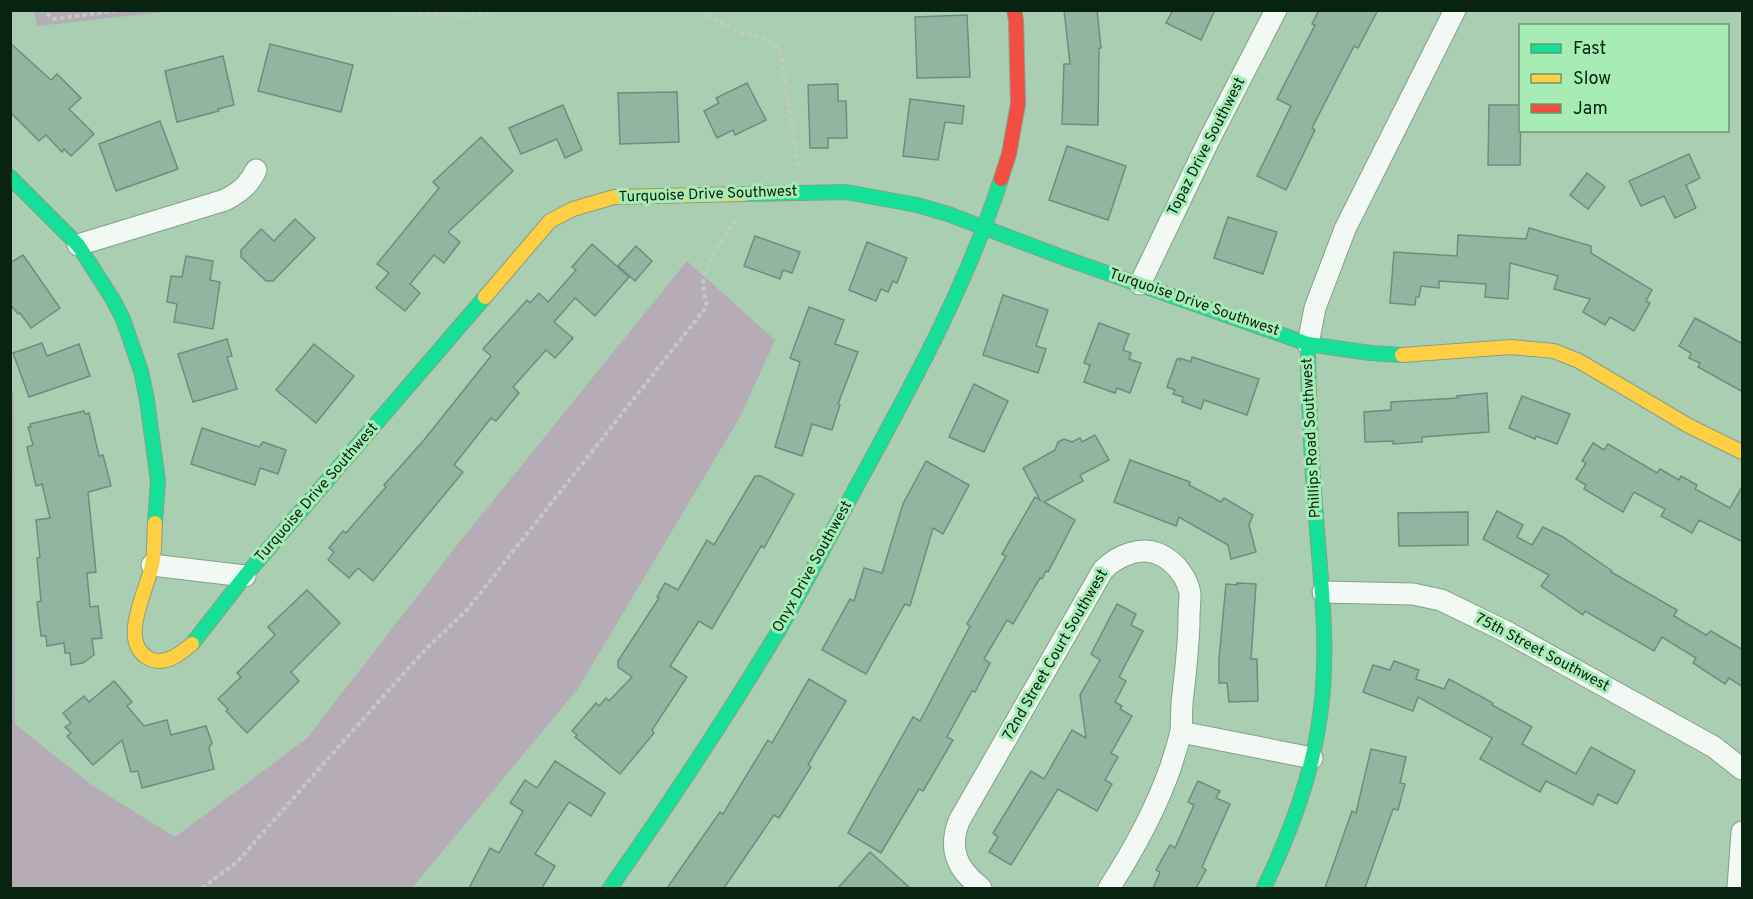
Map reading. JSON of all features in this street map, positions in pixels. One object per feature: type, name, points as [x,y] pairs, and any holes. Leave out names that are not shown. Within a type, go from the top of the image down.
[{"type":"street","name":"Onyx Drive Southwest","points":[[610,888],[657,821],[779,629],[932,343],[985,228],[1009,154],[1018,104],[1017,20],[1014,10]]},
{"type":"street","name":"Topaz Drive Southwest","points":[[1140,284],[1209,140],[1276,10]]},
{"type":"street","name":"Phillips Road Southwest","points":[[1264,888],[1295,821],[1312,758],[1323,690],[1323,592],[1308,390],[1308,344],[1315,308],[1345,229],[1455,10]]},
{"type":"street","points":[[78,245],[225,200],[240,192],[251,180],[256,170]]},
{"type":"street","name":"Turquoise Drive Southwest","points":[[10,177],[78,245],[123,319],[141,371],[158,481],[152,565],[138,610],[134,640],[142,655],[155,661],[172,659],[190,645],[245,576],[550,221],[590,201],[614,197],[846,192],[873,195],[917,205],[985,228],[1308,344],[1370,353],[1406,354],[1511,346],[1554,351],[1579,361],[1689,426],[1743,452]]},
{"type":"street","name":"72nd Street Court Southwest","points":[[981,888],[967,877],[954,848],[953,836],[960,821],[1102,570],[1112,561],[1129,554],[1149,552],[1162,556],[1175,566],[1190,594],[1188,656],[1180,732],[1158,798],[1123,867],[1109,888]]},
{"type":"street","points":[[152,565],[245,576]]},
{"type":"street","name":"75th Street Southwest","points":[[1323,592],[1413,594],[1441,600],[1506,632],[1714,747],[1743,769]]},
{"type":"street","points":[[1180,732],[1312,758]]},
{"type":"street","points":[[1738,888],[1743,832]]},
{"type":"path","points":[[40,10],[55,19],[118,10]]},
{"type":"path","points":[[358,10],[467,17],[501,10]]},
{"type":"path","points":[[701,10],[711,18],[740,32],[765,39],[776,45],[781,53],[798,164],[795,193]]},
{"type":"path","points":[[202,888],[237,862],[427,648],[466,611],[513,554],[708,306],[704,292],[704,276],[714,255],[755,193]]},
{"type":"shaded area","points":[[34,10],[172,11],[37,26]]},
{"type":"shaded area","points":[[687,261],[775,340],[740,417],[577,690],[412,888],[11,888],[11,384],[14,397],[15,724],[93,786],[175,837],[307,738],[458,544]]},
{"type":"building","points":[[1064,10],[1097,10],[1101,48],[1099,48],[1098,125],[1062,124],[1064,64],[1070,64]]},
{"type":"building","points":[[1173,10],[1215,10],[1201,40],[1166,23]]},
{"type":"building","points":[[1319,10],[1378,10],[1358,48],[1354,46],[1312,128],[1315,130],[1286,190],[1257,176],[1291,106],[1277,99],[1315,25],[1312,24]]},
{"type":"building","points":[[967,15],[970,77],[917,78],[915,17]]},
{"type":"building","points":[[10,43],[51,80],[57,74],[81,98],[69,109],[94,134],[71,156],[64,149],[62,152],[46,135],[39,141],[10,112]]},
{"type":"building","points":[[270,44],[353,65],[341,112],[258,91]]},
{"type":"building","points":[[223,56],[234,105],[177,122],[165,71]]},
{"type":"building","points":[[747,83],[766,120],[735,135],[733,130],[717,138],[704,111],[719,103],[716,98]]},
{"type":"building","points":[[838,84],[838,101],[846,101],[847,138],[828,138],[828,148],[810,148],[808,85]]},
{"type":"building","points":[[677,92],[679,142],[620,144],[618,93]]},
{"type":"building","points":[[910,99],[964,106],[962,124],[945,122],[938,160],[903,156]]},
{"type":"building","points":[[563,105],[582,150],[565,158],[557,139],[521,154],[509,128]]},
{"type":"building","points":[[1489,105],[1519,105],[1520,165],[1488,165]]},
{"type":"building","points":[[160,121],[178,169],[116,191],[99,144]]},
{"type":"building","points":[[481,137],[513,171],[448,232],[460,242],[444,263],[434,255],[410,284],[420,293],[405,311],[376,288],[389,273],[377,264],[439,188],[433,182]]},
{"type":"building","points":[[1067,146],[1126,166],[1108,220],[1049,200]]},
{"type":"building","points":[[1689,154],[1700,178],[1686,185],[1696,208],[1675,218],[1664,196],[1641,206],[1629,181]]},
{"type":"building","points":[[1587,173],[1605,187],[1588,209],[1570,195]]},
{"type":"building","points":[[1228,217],[1277,232],[1263,274],[1214,258]]},
{"type":"building","points":[[295,219],[315,238],[273,281],[266,281],[241,257],[241,250],[261,229],[274,241]]},
{"type":"building","points":[[1529,228],[1591,246],[1591,253],[1652,290],[1646,301],[1650,303],[1634,331],[1610,317],[1605,325],[1583,312],[1590,299],[1554,289],[1558,276],[1510,263],[1508,299],[1485,297],[1486,284],[1439,281],[1439,288],[1421,286],[1415,305],[1390,303],[1394,252],[1457,256],[1458,235],[1526,239]]},
{"type":"building","points":[[755,236],[800,252],[792,273],[783,270],[780,279],[744,266]]},
{"type":"building","points":[[867,242],[907,258],[897,283],[893,281],[888,292],[881,289],[876,301],[849,290]]},
{"type":"building","points":[[592,244],[629,277],[595,316],[575,298],[554,322],[573,338],[555,358],[546,350],[513,387],[519,393],[496,421],[491,418],[454,465],[463,472],[373,581],[358,568],[349,578],[328,560],[334,552],[329,548],[343,531],[346,533],[386,487],[384,485],[424,440],[491,356],[483,349],[527,300],[530,303],[539,293],[548,302],[576,270],[572,267]]},
{"type":"building","points":[[636,246],[652,261],[635,281],[618,266]]},
{"type":"building","points":[[23,255],[60,308],[31,328],[10,304],[10,263]]},
{"type":"building","points":[[186,256],[213,261],[210,280],[220,282],[213,329],[174,322],[177,304],[167,302],[171,276],[182,277]]},
{"type":"building","points":[[1003,295],[1048,310],[1036,346],[1046,349],[1038,373],[983,355]]},
{"type":"building","points":[[809,307],[844,320],[835,344],[858,352],[838,404],[840,405],[832,430],[812,424],[802,456],[775,447],[800,362],[790,358]]},
{"type":"building","points":[[1695,318],[1743,344],[1743,392],[1698,367],[1700,363],[1689,358],[1691,353],[1679,346]]},
{"type":"building","points":[[1099,323],[1129,334],[1123,350],[1131,353],[1129,359],[1141,363],[1130,393],[1117,388],[1115,393],[1084,382],[1090,365],[1084,363]]},
{"type":"building","points":[[227,339],[232,356],[227,357],[237,389],[193,402],[178,354]]},
{"type":"building","points":[[42,343],[47,356],[79,344],[90,376],[29,397],[13,353]]},
{"type":"building","points":[[314,344],[354,376],[316,423],[276,390]]},
{"type":"building","points":[[1192,357],[1259,379],[1247,415],[1204,400],[1201,409],[1182,402],[1183,397],[1173,394],[1175,390],[1167,387],[1177,359],[1191,362]]},
{"type":"building","points":[[974,384],[1008,401],[984,452],[949,437]]},
{"type":"building","points":[[1487,393],[1489,432],[1422,437],[1422,442],[1393,444],[1393,441],[1365,442],[1364,412],[1391,410],[1391,402],[1458,398],[1457,396]]},
{"type":"building","points":[[1522,396],[1570,414],[1557,444],[1536,436],[1535,439],[1509,428]]},
{"type":"building","points":[[84,411],[85,414],[89,413],[99,456],[103,455],[111,486],[88,492],[96,572],[87,573],[90,607],[98,606],[102,638],[92,639],[94,655],[83,663],[71,665],[70,653],[65,653],[64,643],[47,646],[46,636],[41,636],[37,602],[41,601],[36,520],[50,518],[42,484],[36,486],[27,447],[33,445],[28,427],[31,427],[30,424]]},
{"type":"building","points":[[202,428],[259,447],[263,442],[286,450],[278,474],[260,468],[255,485],[191,464]]},
{"type":"building","points":[[1095,435],[1109,460],[1080,475],[1083,481],[1044,502],[1075,520],[1048,572],[1046,571],[1042,579],[1040,578],[1013,624],[1007,620],[984,659],[990,663],[947,737],[953,740],[923,791],[919,789],[881,853],[848,833],[913,717],[920,721],[970,626],[967,624],[1006,556],[1002,554],[1035,497],[1040,500],[1023,468],[1055,450],[1058,442],[1064,439],[1072,442],[1080,438],[1082,442]]},
{"type":"building","points":[[1593,443],[1604,450],[1608,444],[1657,473],[1660,469],[1679,480],[1681,476],[1697,485],[1695,489],[1730,508],[1743,485],[1743,542],[1699,520],[1692,533],[1661,516],[1665,509],[1634,492],[1623,512],[1584,489],[1586,485],[1576,479],[1586,463],[1582,461]]},
{"type":"building","points":[[1130,460],[1190,482],[1189,485],[1221,502],[1224,498],[1253,515],[1249,525],[1256,552],[1231,559],[1228,545],[1179,517],[1176,526],[1114,502]]},
{"type":"building","points":[[926,461],[969,485],[943,534],[933,528],[910,606],[905,604],[866,674],[822,650],[850,599],[854,601],[864,568],[882,573],[903,504]]},
{"type":"building","points":[[755,476],[761,476],[794,494],[764,548],[761,546],[712,629],[699,621],[670,666],[687,677],[652,730],[654,733],[620,774],[575,737],[577,735],[572,731],[596,703],[599,706],[606,698],[609,701],[632,677],[618,667],[618,661],[659,598],[657,597],[665,583],[678,590],[707,540],[714,545]]},
{"type":"building","points":[[1497,511],[1523,525],[1517,537],[1532,545],[1543,527],[1563,537],[1611,572],[1677,610],[1674,616],[1706,635],[1711,631],[1743,650],[1743,687],[1729,678],[1725,684],[1693,663],[1696,658],[1662,637],[1654,651],[1585,611],[1583,615],[1541,586],[1549,575],[1483,539]]},
{"type":"building","points":[[1468,512],[1468,545],[1399,546],[1398,513]]},
{"type":"building","points":[[1237,583],[1256,584],[1251,659],[1257,659],[1258,701],[1229,702],[1227,683],[1219,683],[1226,584],[1238,585]]},
{"type":"building","points":[[307,590],[340,623],[291,672],[299,681],[247,733],[218,699],[241,677],[237,673],[275,635],[268,627]]},
{"type":"building","points":[[1117,604],[1136,614],[1131,625],[1143,631],[1119,677],[1126,681],[1115,702],[1122,706],[1120,709],[1132,716],[1111,753],[1118,757],[1105,780],[1112,784],[1097,811],[1058,789],[1011,865],[989,852],[998,837],[993,833],[1031,771],[1044,779],[1072,730],[1086,738],[1080,695],[1100,660],[1091,654]]},
{"type":"building","points":[[1394,661],[1419,670],[1416,679],[1444,689],[1449,679],[1532,727],[1522,744],[1576,774],[1591,747],[1635,771],[1617,804],[1598,794],[1593,805],[1546,781],[1540,792],[1480,759],[1492,738],[1418,697],[1413,711],[1363,692],[1373,665],[1390,670]]},
{"type":"building","points":[[809,679],[846,701],[808,765],[811,767],[779,818],[774,815],[724,888],[667,888],[720,812],[723,814],[768,740],[772,743]]},
{"type":"building","points":[[114,681],[132,702],[127,706],[144,726],[167,720],[171,735],[206,726],[212,743],[209,748],[214,769],[142,788],[138,771],[131,772],[122,740],[93,765],[67,736],[71,733],[65,727],[71,723],[63,713],[84,696],[89,702]]},
{"type":"building","points":[[1371,749],[1406,757],[1400,783],[1405,784],[1398,810],[1393,809],[1365,888],[1325,888],[1352,811],[1356,813]]},
{"type":"building","points":[[555,761],[605,793],[591,816],[569,802],[535,854],[555,866],[542,888],[469,888],[490,848],[499,853],[523,811],[510,803],[525,780],[537,788]]},
{"type":"building","points":[[1198,781],[1220,791],[1216,798],[1230,804],[1202,867],[1206,870],[1196,888],[1153,888],[1160,872],[1156,870],[1170,845],[1175,848],[1194,805],[1188,802]]},
{"type":"building","points":[[870,852],[910,888],[838,888]]},
{"type":"traffic: fast","points":[[10,177],[78,245],[123,319],[141,371],[147,400],[158,481],[155,523]]},
{"type":"traffic: fast","points":[[610,888],[718,728],[800,594],[937,334],[972,257],[1001,179]]},
{"type":"traffic: fast","points":[[744,194],[846,192],[917,205],[948,214],[1067,259],[1308,344],[1402,355]]},
{"type":"traffic: fast","points":[[192,644],[245,576],[485,297]]},
{"type":"traffic: fast","points":[[1264,888],[1283,846],[1306,783],[1312,761],[1323,693],[1324,623],[1311,437],[1308,344]]},
{"type":"traffic: slow","points":[[485,297],[550,221],[573,209],[614,197],[744,194]]},
{"type":"traffic: slow","points":[[1402,355],[1511,347],[1554,351],[1579,361],[1689,426],[1742,452]]},
{"type":"traffic: slow","points":[[155,523],[153,560],[137,616],[136,641],[140,651],[156,661],[173,658],[192,644]]},
{"type":"traffic: jam","points":[[1001,179],[1009,154],[1018,104],[1014,10]]}]
